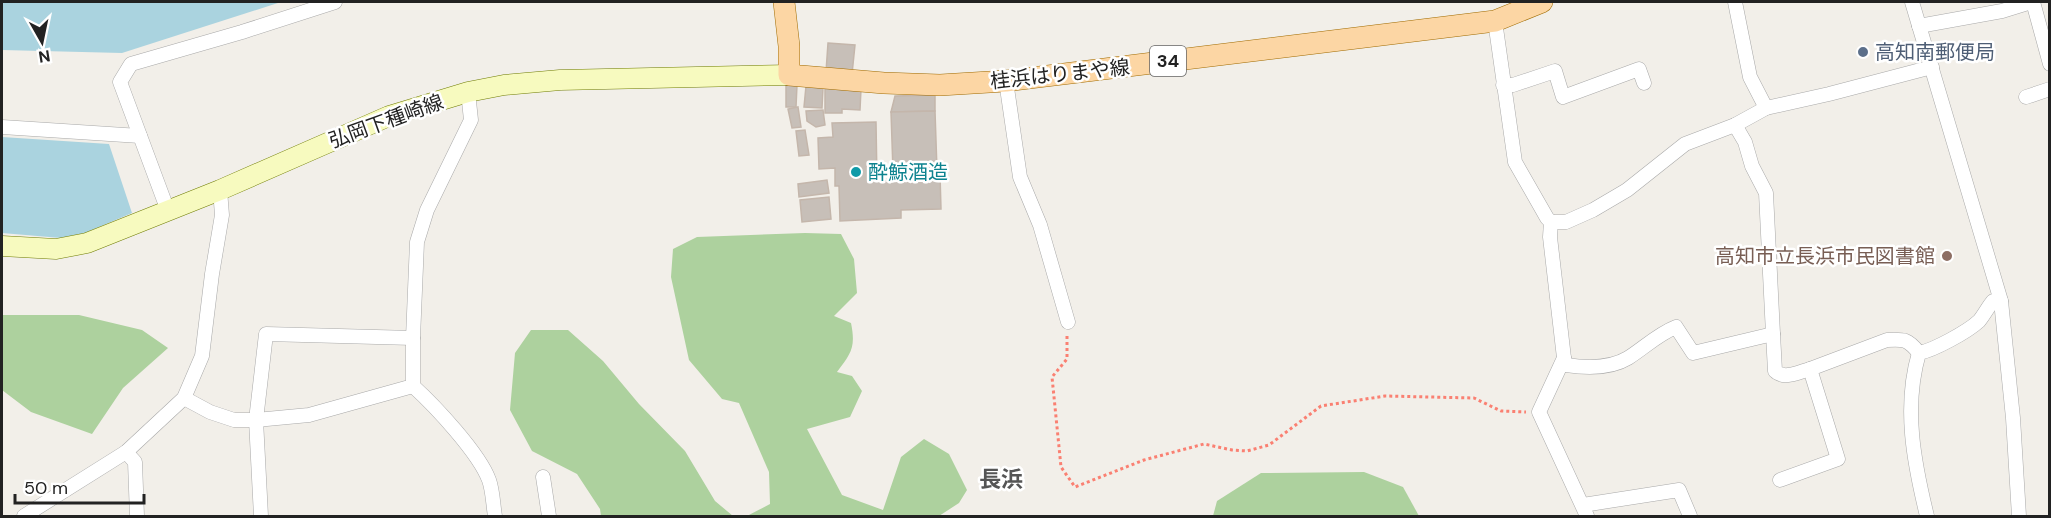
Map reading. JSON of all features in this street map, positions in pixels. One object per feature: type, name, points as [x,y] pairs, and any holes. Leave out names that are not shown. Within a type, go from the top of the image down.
[{"type":"main road","points":[[784,2],[789,46],[789,75]]},
{"type":"main road","name":"桂浜はりまや線","points":[[789,75],[940,85],[1006,81],[1495,21],[1542,2]]},
{"type":"main road","name":"弘岡下種崎線","points":[[2,246],[56,249],[87,243],[220,190],[389,116],[468,92],[504,85],[560,80],[789,75]]},
{"type":"street","points":[[168,211],[120,82],[130,63],[242,32],[335,2]]},
{"type":"street","points":[[1735,2],[1750,77],[1766,108]]},
{"type":"street","points":[[1912,2],[2001,301],[2013,418],[2019,516]]},
{"type":"street","points":[[1919,26],[2002,11],[2032,2],[2049,64]]},
{"type":"street","points":[[1495,21],[1515,162],[1551,222],[1566,222],[1593,210],[1627,190],[1685,144],[1735,125],[1766,108],[1932,67]]},
{"type":"street","points":[[1503,85],[1513,85],[1555,71],[1563,97],[1639,69],[1644,83]]},
{"type":"street","points":[[1006,81],[1020,177],[1040,225],[1068,322]]},
{"type":"street","points":[[2026,97],[2049,89]]},
{"type":"street","points":[[468,92],[471,120],[427,210],[417,242],[412,338],[413,386],[427,398],[477,457],[490,480],[495,516]]},
{"type":"street","points":[[1735,125],[1745,142],[1752,166],[1766,192],[1773,334],[1776,370],[1779,375],[1786,376],[1810,369],[1887,340],[1910,341],[1919,353]]},
{"type":"street","points":[[2,127],[140,136]]},
{"type":"street","points":[[24,516],[126,452],[184,398],[202,356],[222,215],[220,190]]},
{"type":"street","points":[[1551,222],[1550,237],[1566,365],[1613,364],[1626,359],[1665,331],[1676,327],[1693,353],[1773,334]]},
{"type":"street","points":[[1919,353],[1930,351],[1959,333],[1979,320],[1993,301],[2001,301]]},
{"type":"street","points":[[261,516],[256,420],[266,334],[412,338]]},
{"type":"street","points":[[1919,353],[1915,365],[1910,425],[1927,516]]},
{"type":"street","points":[[1564,358],[1539,412],[1585,511],[1679,490],[1690,516]]},
{"type":"street","points":[[1780,480],[1838,459],[1810,369]]},
{"type":"street","points":[[184,398],[210,412],[234,420],[256,420],[309,415],[413,386]]},
{"type":"street","points":[[126,452],[135,462],[137,516]]},
{"type":"street","points":[[543,477],[549,516]]},
{"type":"path","points":[[1068,322],[1067,359],[1052,377],[1061,467],[1075,487],[1144,460],[1204,444],[1232,450],[1247,450],[1269,445],[1321,406],[1385,396],[1473,398],[1501,411],[1539,412]]},
{"type":"green space","points":[[841,234],[854,259],[857,293],[834,316],[851,323],[853,339],[849,355],[837,372],[852,376],[862,391],[850,417],[807,429],[842,495],[883,510],[901,457],[924,439],[949,454],[967,490],[959,503],[939,516],[747,516],[770,504],[769,472],[739,403],[722,399],[689,360],[671,277],[673,249],[697,237]]},
{"type":"green space","points":[[2,315],[79,315],[142,330],[168,348],[123,388],[92,434],[31,412],[2,390]]},
{"type":"green space","points":[[531,330],[568,330],[603,361],[639,404],[685,451],[715,501],[733,516],[601,516],[600,509],[577,474],[532,451],[510,410],[515,353]]},
{"type":"green space","points":[[1364,472],[1403,487],[1419,516],[1213,516],[1217,501],[1261,473]]},
{"type":"water","points":[[2,2],[281,2],[122,53],[2,50]]},
{"type":"water","points":[[2,137],[109,144],[132,213],[85,233],[61,238],[2,233]]},
{"type":"building","points":[[828,43],[855,45],[852,74],[826,72]]},
{"type":"building","points":[[786,84],[797,85],[796,107],[786,107]]},
{"type":"building","points":[[806,86],[823,88],[822,108],[804,107]]},
{"type":"building","points":[[825,87],[861,89],[860,110],[842,109],[842,113],[825,113]]},
{"type":"building","points":[[935,95],[935,111],[891,112],[895,96]]},
{"type":"building","points":[[798,107],[801,127],[792,128],[788,109]]},
{"type":"building","points":[[823,110],[825,125],[816,127],[807,121],[806,111]]},
{"type":"building","name":"酔鯨酒造","points":[[935,111],[937,170],[893,171],[891,112]]},
{"type":"building","name":"酔鯨酒造","points":[[876,122],[877,181],[903,180],[903,176],[940,174],[941,209],[901,210],[901,218],[840,221],[839,186],[835,186],[835,168],[819,169],[818,138],[833,137],[832,123]]},
{"type":"building","points":[[805,130],[809,155],[799,156],[796,131]]},
{"type":"building","points":[[827,180],[829,193],[799,197],[798,184]]},
{"type":"building","points":[[829,197],[831,219],[802,222],[800,200]]},
{"type":"place","name":"高知南郵便局","points":[[1863,52]]},
{"type":"place","name":"酔鯨酒造","points":[[856,172]]},
{"type":"place","name":"高知市立長浜市民図書館","points":[[1947,256]]},
{"type":"district","name":"長浜","points":[[1001,479]]}]
